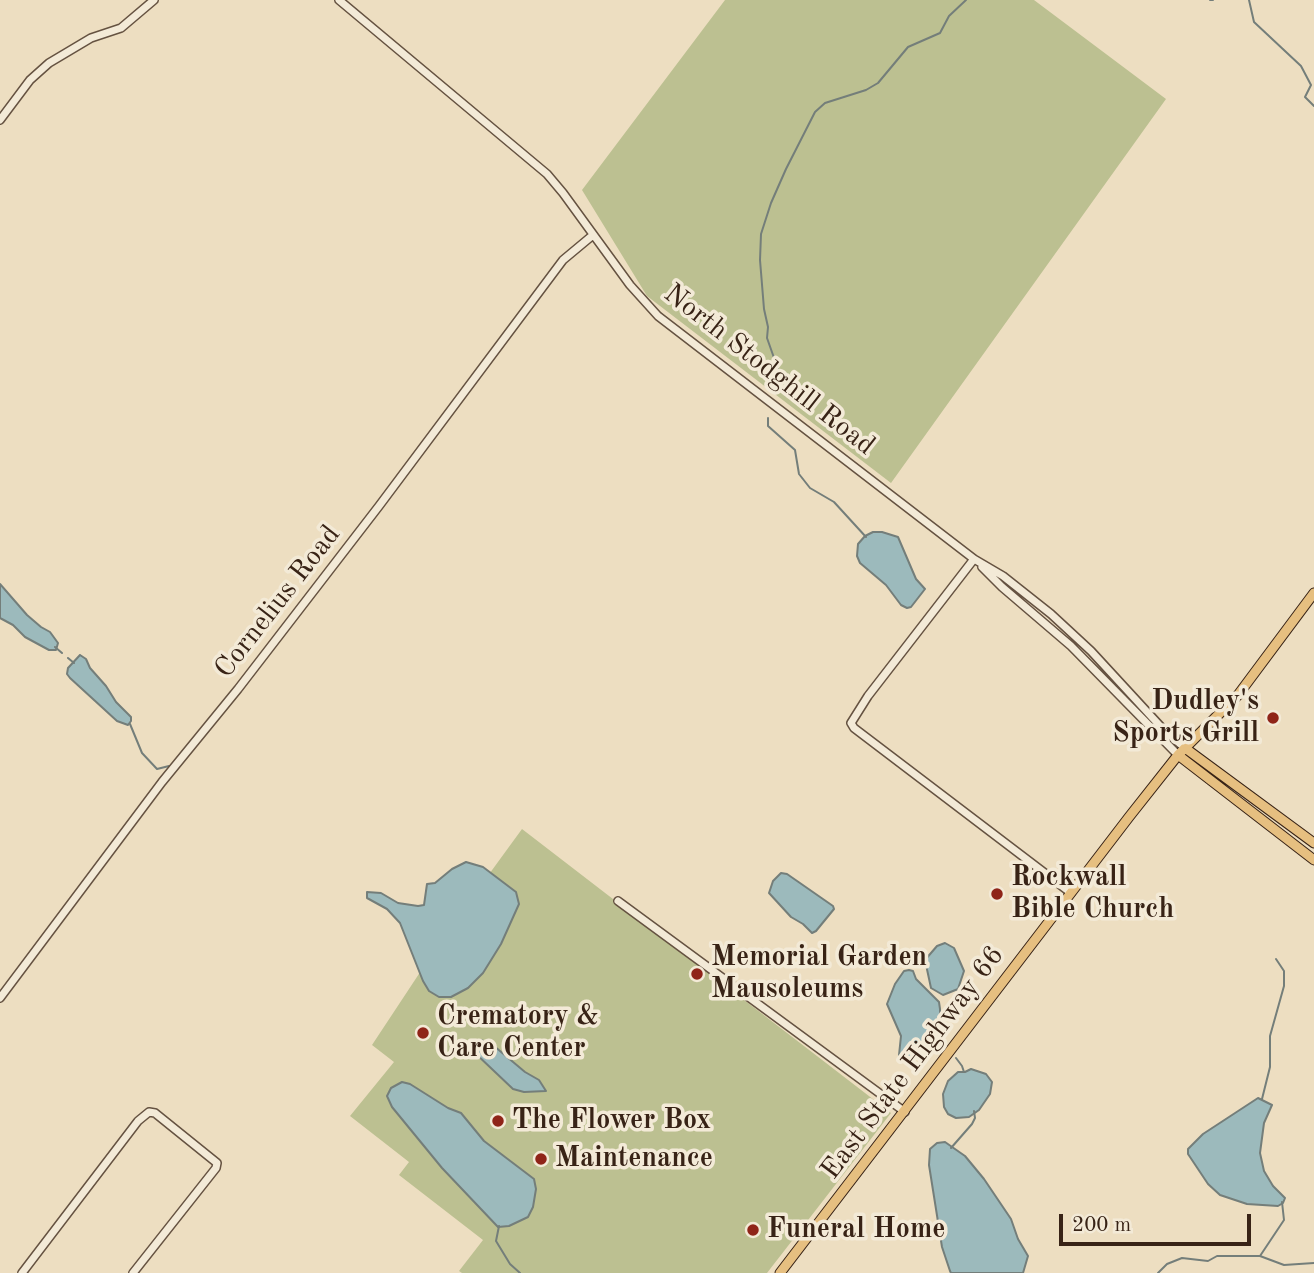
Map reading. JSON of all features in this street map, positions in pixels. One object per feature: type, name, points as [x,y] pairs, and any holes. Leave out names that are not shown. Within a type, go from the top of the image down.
[{"type":"main road","name":"East State Highway 66","points":[[780,1273],[1181,751],[1238,695],[1314,593]]},
{"type":"main road","name":"North Stodghill Road","points":[[1181,751],[1314,843]]},
{"type":"main road","name":"North Stodghill Road","points":[[1181,751],[1314,860]]},
{"type":"street","points":[[0,120],[30,80],[48,63],[91,38],[121,27],[154,0]]},
{"type":"street","name":"North Stodghill Road","points":[[339,0],[547,174],[564,193],[630,285],[668,324],[974,559],[1002,587],[1071,646],[1181,751]]},
{"type":"street","name":"Cornelius Road","points":[[0,998],[162,782],[238,689],[379,506],[563,261],[593,235]]},
{"type":"street","points":[[974,559],[868,696],[851,723],[854,729],[1071,893]]},
{"type":"street","points":[[618,901],[905,1112]]},
{"type":"street","points":[[22,1273],[138,1121],[149,1112],[155,1113],[217,1163],[216,1168],[133,1273]]},
{"type":"green space","points":[[725,0],[1034,0],[1166,99],[891,483],[647,296],[582,190]]},
{"type":"green space","points":[[522,829],[891,1113],[767,1273],[462,1273],[459,1271],[483,1240],[399,1175],[409,1162],[350,1116],[394,1062],[372,1045],[444,936]]},
{"type":"water","points":[[873,532],[898,537],[916,579],[925,589],[911,607],[901,605],[886,585],[860,563],[857,556],[858,544]]},
{"type":"water","points":[[0,584],[27,615],[50,632],[58,643],[56,650],[49,650],[25,637],[13,625],[0,618]]},
{"type":"water","points":[[80,655],[131,717],[128,725],[117,721],[67,674],[68,668]]},
{"type":"water","points":[[466,862],[483,867],[516,892],[519,904],[501,944],[483,973],[468,988],[451,997],[439,997],[429,991],[423,981],[400,923],[387,909],[367,898],[367,892],[381,893],[398,903],[424,905],[427,884],[435,883]]},
{"type":"water","points":[[781,873],[787,874],[833,906],[834,909],[816,931],[812,933],[791,917],[769,893],[773,881]]},
{"type":"water","points":[[945,943],[954,948],[964,971],[958,989],[943,995],[931,988],[925,960],[937,946]]},
{"type":"water","points":[[904,971],[913,971],[916,979],[939,1002],[940,1009],[940,1016],[910,1063],[905,1062],[899,1055],[901,1036],[887,1004],[895,984]]},
{"type":"water","points":[[481,1040],[494,1046],[539,1080],[546,1091],[524,1092],[513,1089],[474,1052],[473,1047]]},
{"type":"water","points":[[971,1069],[986,1074],[992,1082],[990,1094],[979,1110],[969,1117],[956,1118],[948,1114],[944,1107],[943,1094],[948,1081],[958,1072]]},
{"type":"water","points":[[402,1082],[461,1113],[484,1141],[534,1179],[536,1189],[528,1217],[509,1226],[498,1227],[442,1168],[392,1107],[387,1096],[391,1088]]},
{"type":"water","points":[[1258,1098],[1272,1105],[1264,1123],[1260,1153],[1264,1171],[1273,1186],[1285,1198],[1278,1206],[1247,1204],[1220,1195],[1208,1184],[1188,1154],[1188,1149],[1203,1134]]},
{"type":"water","points":[[945,1142],[965,1156],[1011,1219],[1028,1256],[1023,1273],[951,1273],[942,1247],[929,1165],[930,1149],[937,1143]]},
{"type":"waterway","points":[[777,390],[779,372],[767,338],[768,327],[764,309],[761,234],[786,169],[815,112],[825,103],[866,90],[878,83],[908,47],[940,33],[949,16],[966,0]]},
{"type":"waterway","points":[[1249,0],[1254,22],[1301,66],[1311,85],[1305,97],[1314,106]]},
{"type":"waterway","points":[[768,418],[768,426],[795,450],[799,474],[810,488],[834,502],[866,537]]},
{"type":"waterway","points":[[55,647],[62,653]]},
{"type":"waterway","points":[[68,658],[74,663]]},
{"type":"waterway","points":[[130,724],[142,753],[157,769],[169,766]]},
{"type":"waterway","points":[[1262,1099],[1270,1067],[1270,1036],[1284,986],[1284,971],[1276,959]]},
{"type":"waterway","points":[[928,1036],[943,1048]]},
{"type":"waterway","points":[[956,1058],[964,1072]]},
{"type":"waterway","points":[[951,1148],[972,1124],[974,1111]]},
{"type":"waterway","points":[[1260,1256],[1284,1220],[1282,1202]]},
{"type":"waterway","points":[[499,1226],[496,1241],[510,1264],[520,1273]]},
{"type":"waterway","points":[[1158,1273],[1167,1264],[1182,1258],[1208,1261],[1217,1256],[1260,1256],[1284,1265],[1314,1263]]},
{"type":"place","name":"Dudley's Sports Grill","points":[[1273,718]]},
{"type":"place","name":"Rockwall Bible Church","points":[[997,894]]},
{"type":"place","name":"Memorial Garden Mausoleums","points":[[697,974]]},
{"type":"place","name":"Crematory & Care Center","points":[[423,1033]]},
{"type":"place","name":"The Flower Box","points":[[498,1121]]},
{"type":"place","name":"Maintenance","points":[[541,1159]]},
{"type":"place","name":"Funeral Home","points":[[753,1230]]}]
